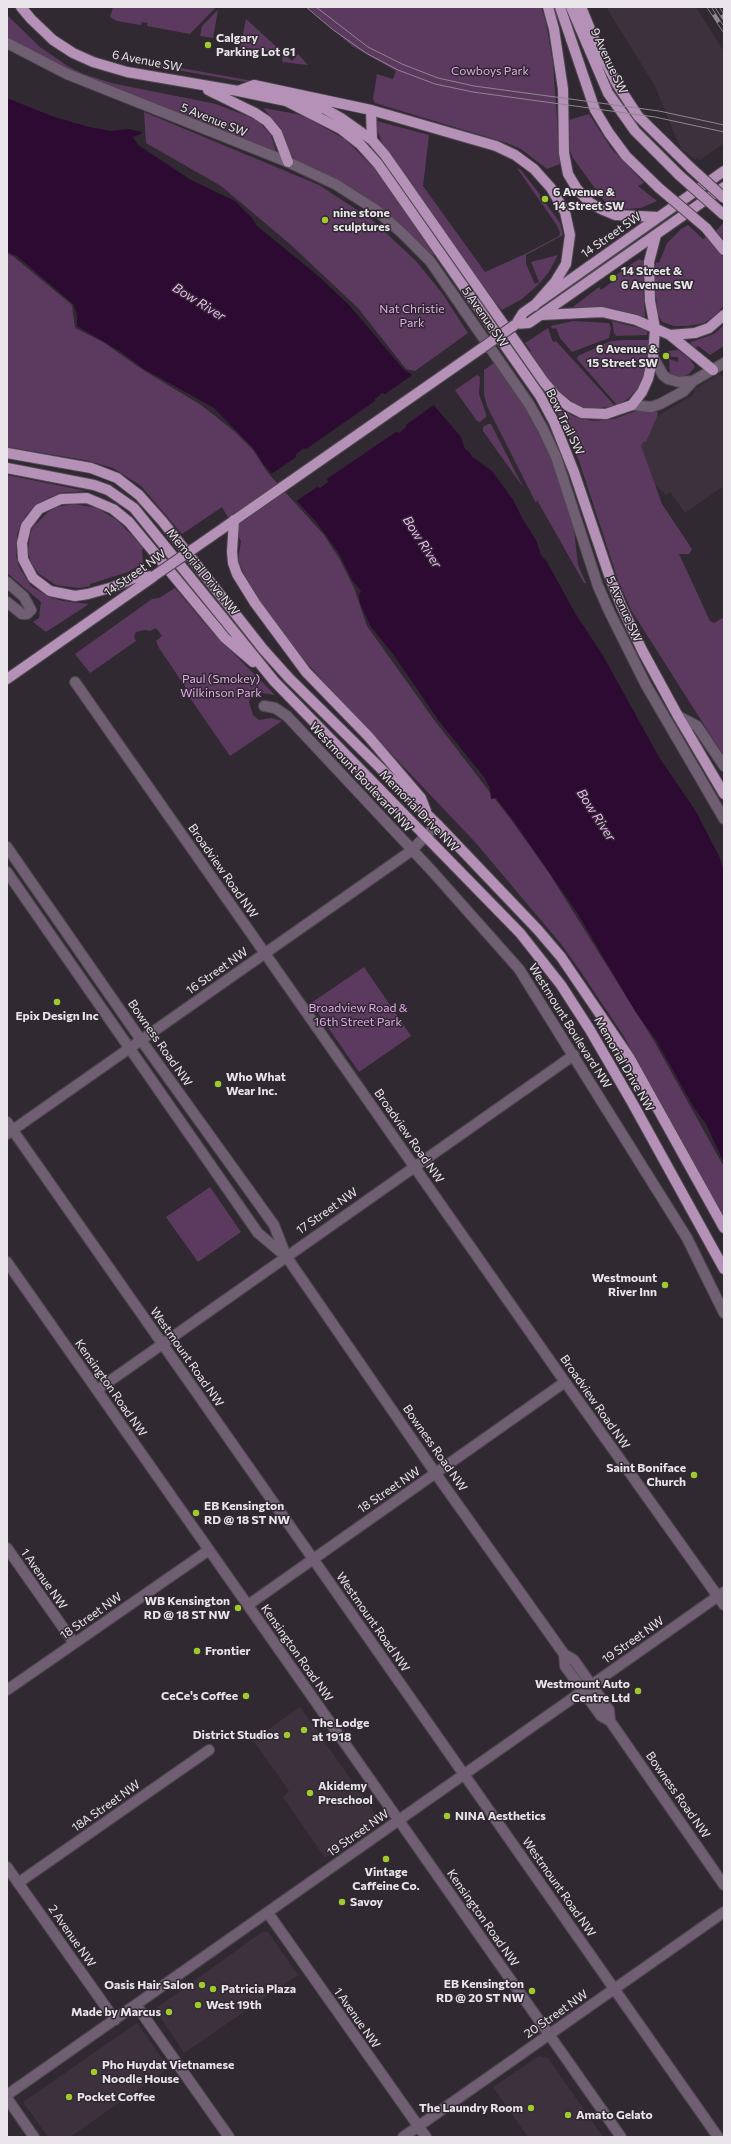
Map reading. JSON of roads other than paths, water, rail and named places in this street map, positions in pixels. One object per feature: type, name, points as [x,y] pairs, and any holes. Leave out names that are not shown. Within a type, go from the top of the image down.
[{"type":"main road","name":"6 Avenue SW","points":[[21,7],[53,40],[93,62],[127,72],[238,91],[286,101]]},
{"type":"main road","points":[[548,7],[554,29],[563,89],[564,153],[568,174],[577,188],[590,203],[603,210],[615,215],[659,217]]},
{"type":"main road","points":[[560,7],[595,110],[609,133],[626,156],[706,228],[724,250]]},
{"type":"main road","name":"9 Avenue SW","points":[[571,7],[608,93],[635,131],[679,175],[724,215]]},
{"type":"main road","name":"9 Avenue SW","points":[[581,7],[597,46],[613,78],[638,116],[724,198]]},
{"type":"main road","points":[[197,84],[267,120],[277,133],[288,162]]},
{"type":"main road","points":[[238,91],[254,85],[371,110],[496,146],[515,155],[534,169],[551,188],[565,212],[570,235],[566,264],[555,282],[534,306]]},
{"type":"main road","points":[[286,101],[295,100],[325,109],[342,118],[372,140],[385,155],[555,395],[568,406],[582,413],[606,414],[632,405],[642,392],[648,379],[653,357],[655,328],[650,301],[648,276],[649,259],[656,235]]},
{"type":"main road","name":"Bow Trail SW","points":[[286,101],[341,129],[360,144],[378,164],[540,396],[554,422],[574,472],[609,575],[621,605],[642,650],[678,716],[724,794]]},
{"type":"main road","points":[[371,110],[372,140]]},
{"type":"main road","name":"14 Street SW","points":[[357,434],[516,324],[523,313],[724,171]]},
{"type":"main road","name":"14 Street SW","points":[[516,324],[528,323],[724,187]]},
{"type":"main road","points":[[540,315],[602,312],[636,320],[670,335],[713,370]]},
{"type":"main road","points":[[670,335],[695,333],[709,328],[724,315]]},
{"type":"main road","name":"14 Street NW","points":[[7,679],[357,434]]},
{"type":"main road","name":"Memorial Drive NW","points":[[7,453],[90,468],[117,478],[139,495],[163,522],[263,649],[289,678],[437,824],[538,930],[584,988],[629,1057],[724,1228]]},
{"type":"main road","name":"Memorial Drive NW","points":[[7,468],[94,485],[108,490],[134,508],[274,681],[520,933],[561,985],[633,1104],[724,1269]]},
{"type":"main road","points":[[154,576],[134,578],[113,587],[75,596],[50,591],[33,578],[23,559],[22,543],[26,526],[39,509],[61,499],[87,498],[113,509],[129,522],[225,638],[274,681]]},
{"type":"main road","points":[[234,520],[232,552],[233,563],[237,574],[255,603],[306,672],[368,736],[421,798],[427,815]]},
{"type":"street","name":"5 Avenue SW","points":[[7,43],[67,74],[288,162],[335,184],[376,210],[430,260],[529,404],[556,457],[598,586],[608,611],[646,685],[724,819]]},
{"type":"street","points":[[653,357],[663,375],[668,379],[679,382],[694,381]]},
{"type":"street","points":[[632,405],[651,407],[660,404],[684,391],[694,381],[724,363]]},
{"type":"street","points":[[7,582],[24,597],[30,610],[27,614],[22,614],[7,602]]},
{"type":"street","name":"Broadview Road NW","points":[[75,682],[565,1382],[722,1598]]},
{"type":"street","name":"Westmount Boulevard NW","points":[[264,706],[275,708],[287,716],[432,871],[519,968],[687,1238],[724,1313]]},
{"type":"street","points":[[678,716],[697,726],[724,766]]},
{"type":"street","name":"16 Street NW","points":[[9,1129],[130,1048],[412,851],[437,824]]},
{"type":"street","name":"Bowness Road NW","points":[[7,847],[141,1040],[274,1225],[286,1256],[436,1474],[564,1654],[565,1666],[587,1688],[601,1716],[610,1721],[724,1885]]},
{"type":"street","name":"Bowness Road NW","points":[[7,872],[258,1234],[286,1256]]},
{"type":"street","name":"17 Street NW","points":[[97,1390],[574,1055]]},
{"type":"street","name":"Westmount Road NW","points":[[9,1129],[162,1343],[718,2137]]},
{"type":"street","name":"Kensington Road NW","points":[[7,1262],[621,2137]]},
{"type":"street","name":"18 Street NW","points":[[248,1605],[565,1382]]},
{"type":"street","name":"1 Avenue NW","points":[[7,1548],[74,1644]]},
{"type":"street","name":"18 Street NW","points":[[7,1690],[209,1550]]},
{"type":"street","name":"19 Street NW","points":[[7,2095],[587,1688],[722,1598]]},
{"type":"street","name":"18A Street NW","points":[[18,1883],[209,1750]]},
{"type":"street","name":"2 Avenue NW","points":[[7,1867],[115,2020]]},
{"type":"street","name":"20 Street NW","points":[[403,2137],[724,1912]]},
{"type":"street","name":"1 Avenue NW","points":[[268,1913],[426,2137]]},
{"type":"street","points":[[136,2005],[229,2137]]},
{"type":"street","points":[[7,2098],[34,2137]]},
{"type":"water","name":"Bow River","points":[[7,98],[54,117],[89,127],[111,131],[129,129],[142,132],[141,134],[133,137],[138,145],[191,180],[235,201],[252,218],[257,226],[317,275],[349,305],[404,370],[411,374],[436,408],[461,437],[465,449],[472,457],[492,471],[514,501],[522,518],[536,540],[541,555],[547,562],[575,613],[602,654],[659,757],[695,810],[720,858],[724,872],[724,1163],[706,1124],[693,1106],[656,1040],[635,1011],[576,911],[513,820],[496,798],[491,799],[490,788],[484,777],[439,721],[393,654],[371,627],[360,603],[359,595],[361,591],[352,580],[338,552],[316,522],[264,465],[254,449],[214,408],[144,369],[118,350],[77,326],[77,314],[73,304],[17,256],[7,252]]},
{"type":"tram line","points":[[306,7],[332,29],[366,53],[398,70],[435,84],[473,92],[655,117],[724,132]]},
{"type":"tram line","points":[[316,7],[368,47],[402,64],[438,78],[474,86],[659,111],[724,125]]},
{"type":"railway","points":[[709,7],[724,30]]},
{"type":"railway","points":[[717,7],[724,18]]},
{"type":"place","name":"Calgary Parking Lot 61","points":[[208,45]]},
{"type":"place","name":"6 Avenue & 14 Street SW","points":[[545,199]]},
{"type":"place","name":"nine stone sculptures","points":[[325,220]]},
{"type":"place","name":"14 Street & 6 Avenue SW","points":[[613,278]]},
{"type":"place","name":"6 Avenue & 15 Street SW","points":[[666,356]]},
{"type":"place","name":"Epix Design Inc","points":[[57,1002]]},
{"type":"place","name":"Who What Wear Inc.","points":[[218,1084]]},
{"type":"place","name":"Westmount River Inn","points":[[665,1285]]},
{"type":"place","name":"Saint Boniface Church","points":[[694,1475]]},
{"type":"place","name":"EB Kensington RD @ 18 ST NW","points":[[196,1513]]},
{"type":"place","name":"WB Kensington RD @ 18 ST NW","points":[[238,1608]]},
{"type":"place","name":"Frontier","points":[[197,1651]]},
{"type":"place","name":"Westmount Auto Centre Ltd","points":[[638,1691]]},
{"type":"place","name":"CeCe's Coffee","points":[[246,1696]]},
{"type":"place","name":"The Lodge at 1918","points":[[304,1730]]},
{"type":"place","name":"District Studios","points":[[287,1735]]},
{"type":"place","name":"Akidemy Preschool","points":[[310,1793]]},
{"type":"place","name":"NINA Aesthetics","points":[[447,1816]]},
{"type":"place","name":"Vintage Caffeine Co.","points":[[386,1859]]},
{"type":"place","name":"Savoy","points":[[342,1902]]},
{"type":"place","name":"Oasis Hair Salon","points":[[202,1985]]},
{"type":"place","name":"Patricia Plaza","points":[[213,1989]]},
{"type":"place","name":"EB Kensington RD @ 20 ST NW","points":[[532,1991]]},
{"type":"place","name":"West 19th","points":[[198,2005]]},
{"type":"place","name":"Made by Marcus","points":[[169,2012]]},
{"type":"place","name":"Pho Huydat Vietnamese Noodle House","points":[[94,2072]]},
{"type":"place","name":"Pocket Coffee","points":[[69,2097]]},
{"type":"place","name":"The Laundry Room","points":[[531,2108]]},
{"type":"place","name":"Amato Gelato","points":[[568,2115]]},
{"type":"park label","name":"Cowboys Park","points":[[490,71]]},
{"type":"park label","name":"Nat Christie Park","points":[[412,316]]},
{"type":"park label","name":"Paul (Smokey) Wilkinson Park","points":[[221,686]]},
{"type":"park label","name":"Broadview Road & 16th Street Park","points":[[358,1015]]}]
